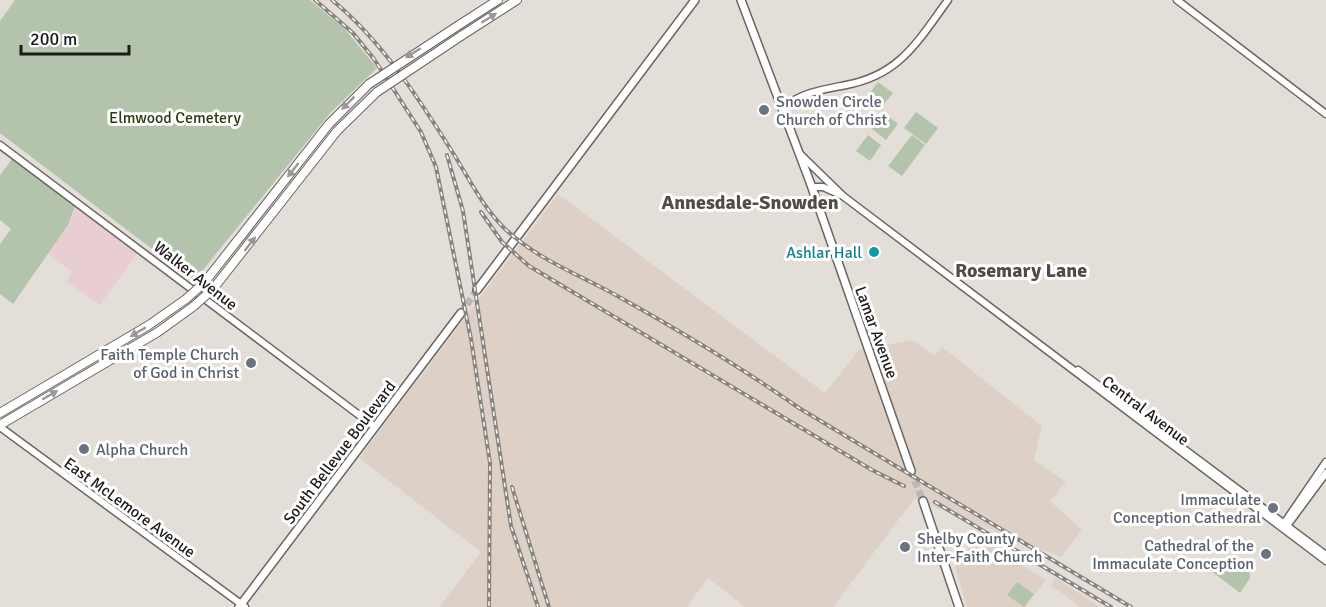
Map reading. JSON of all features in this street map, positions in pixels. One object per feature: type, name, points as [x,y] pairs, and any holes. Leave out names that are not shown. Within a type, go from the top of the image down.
[{"type":"highway","points":[[0,412],[158,319],[186,299],[204,283],[329,124],[369,84],[498,0]]},
{"type":"highway","points":[[1,427],[158,332],[194,306],[213,289],[332,137],[377,92],[517,0]]},
{"type":"main road","points":[[477,290],[695,0]]},
{"type":"main road","name":"Lamar Avenue","points":[[741,0],[812,187],[911,471]]},
{"type":"main road","points":[[782,108],[809,91],[844,86],[886,72],[910,52],[948,0]]},
{"type":"main road","points":[[1177,0],[1326,114]]},
{"type":"main road","name":"Walker Avenue","points":[[0,145],[375,427]]},
{"type":"main road","name":"Central Avenue","points":[[800,154],[843,196],[1089,384],[1326,555]]},
{"type":"main road","name":"Central Avenue","points":[[812,187],[822,187],[843,196]]},
{"type":"main road","name":"South Bellevue Boulevard","points":[[242,606],[460,313]]},
{"type":"main road","name":"East McLemore Avenue","points":[[1,427],[242,606]]},
{"type":"main road","points":[[1284,526],[1326,462]]},
{"type":"main road","points":[[1284,526],[1326,472]]},
{"type":"main road","points":[[923,501],[959,607]]},
{"type":"main road","name":"Central Avenue","points":[[1284,526],[1326,561]]},
{"type":"shaded area","points":[[558,194],[825,393],[859,350],[912,340],[934,355],[942,347],[1042,426],[1034,460],[1066,482],[1050,501],[1082,530],[1061,557],[914,499],[833,607],[745,607],[708,578],[687,607],[439,607],[481,552],[359,458]]},
{"type":"shaded area","points":[[76,207],[138,252],[100,305],[66,281],[72,272],[48,254],[68,225]]},
{"type":"shaded area","points":[[977,538],[1046,580],[1025,607],[967,607],[955,567]]},
{"type":"shaded area","points":[[1056,578],[1100,607],[1080,607],[1051,585]]},
{"type":"green space","name":"Elmwood Cemetery","points":[[15,0],[310,0],[344,28],[377,68],[331,112],[194,281],[0,133],[0,21]]},
{"type":"green space","points":[[878,82],[893,93],[880,109],[866,98]]},
{"type":"green space","points":[[916,112],[938,128],[926,144],[904,128]]},
{"type":"green space","points":[[884,113],[898,124],[886,140],[872,129]]},
{"type":"green space","points":[[868,135],[881,145],[870,161],[856,151]]},
{"type":"green space","points":[[912,135],[925,145],[902,176],[888,166]]},
{"type":"green space","points":[[13,158],[75,206],[68,225],[13,304],[0,294],[0,244],[11,229],[0,220],[0,175]]},
{"type":"green space","points":[[1228,556],[1249,568],[1250,578],[1240,593],[1211,571]]},
{"type":"green space","points":[[1017,582],[1034,594],[1024,607],[1007,595]]},
{"type":"tunnel","points":[[461,313],[477,290]]},
{"type":"tunnel","points":[[911,471],[923,501]]},
{"type":"railway","points":[[315,0],[353,33],[374,59],[421,132],[436,167],[471,339],[490,463],[489,607]]},
{"type":"railway","points":[[332,0],[383,52],[413,92],[483,202],[496,220],[517,240],[546,259],[689,337],[799,408],[1131,607]]},
{"type":"railway","points":[[447,155],[463,211],[511,526],[538,607]]},
{"type":"railway","points":[[481,212],[502,242],[529,266],[872,470],[904,486]]},
{"type":"railway","points":[[512,487],[549,607]]},
{"type":"railway","points":[[935,502],[1111,607]]},
{"type":"place","name":"Snowden Circle Church of Christ","points":[[764,110]]},
{"type":"place","name":"Ashlar Hall","points":[[874,252]]},
{"type":"place","name":"Faith Temple Church of God in Christ","points":[[251,363]]},
{"type":"place","name":"Alpha Church","points":[[84,449]]},
{"type":"place","name":"Immaculate Conception Cathedral","points":[[1273,508]]},
{"type":"place","name":"Shelby County Inter-Faith Church","points":[[905,547]]},
{"type":"place","name":"Cathedral of the Immaculate Conception","points":[[1266,554]]},
{"type":"district","name":"Annesdale-Snowden","points":[[750,202]]},
{"type":"district","name":"Rosemary Lane","points":[[1021,270]]}]
